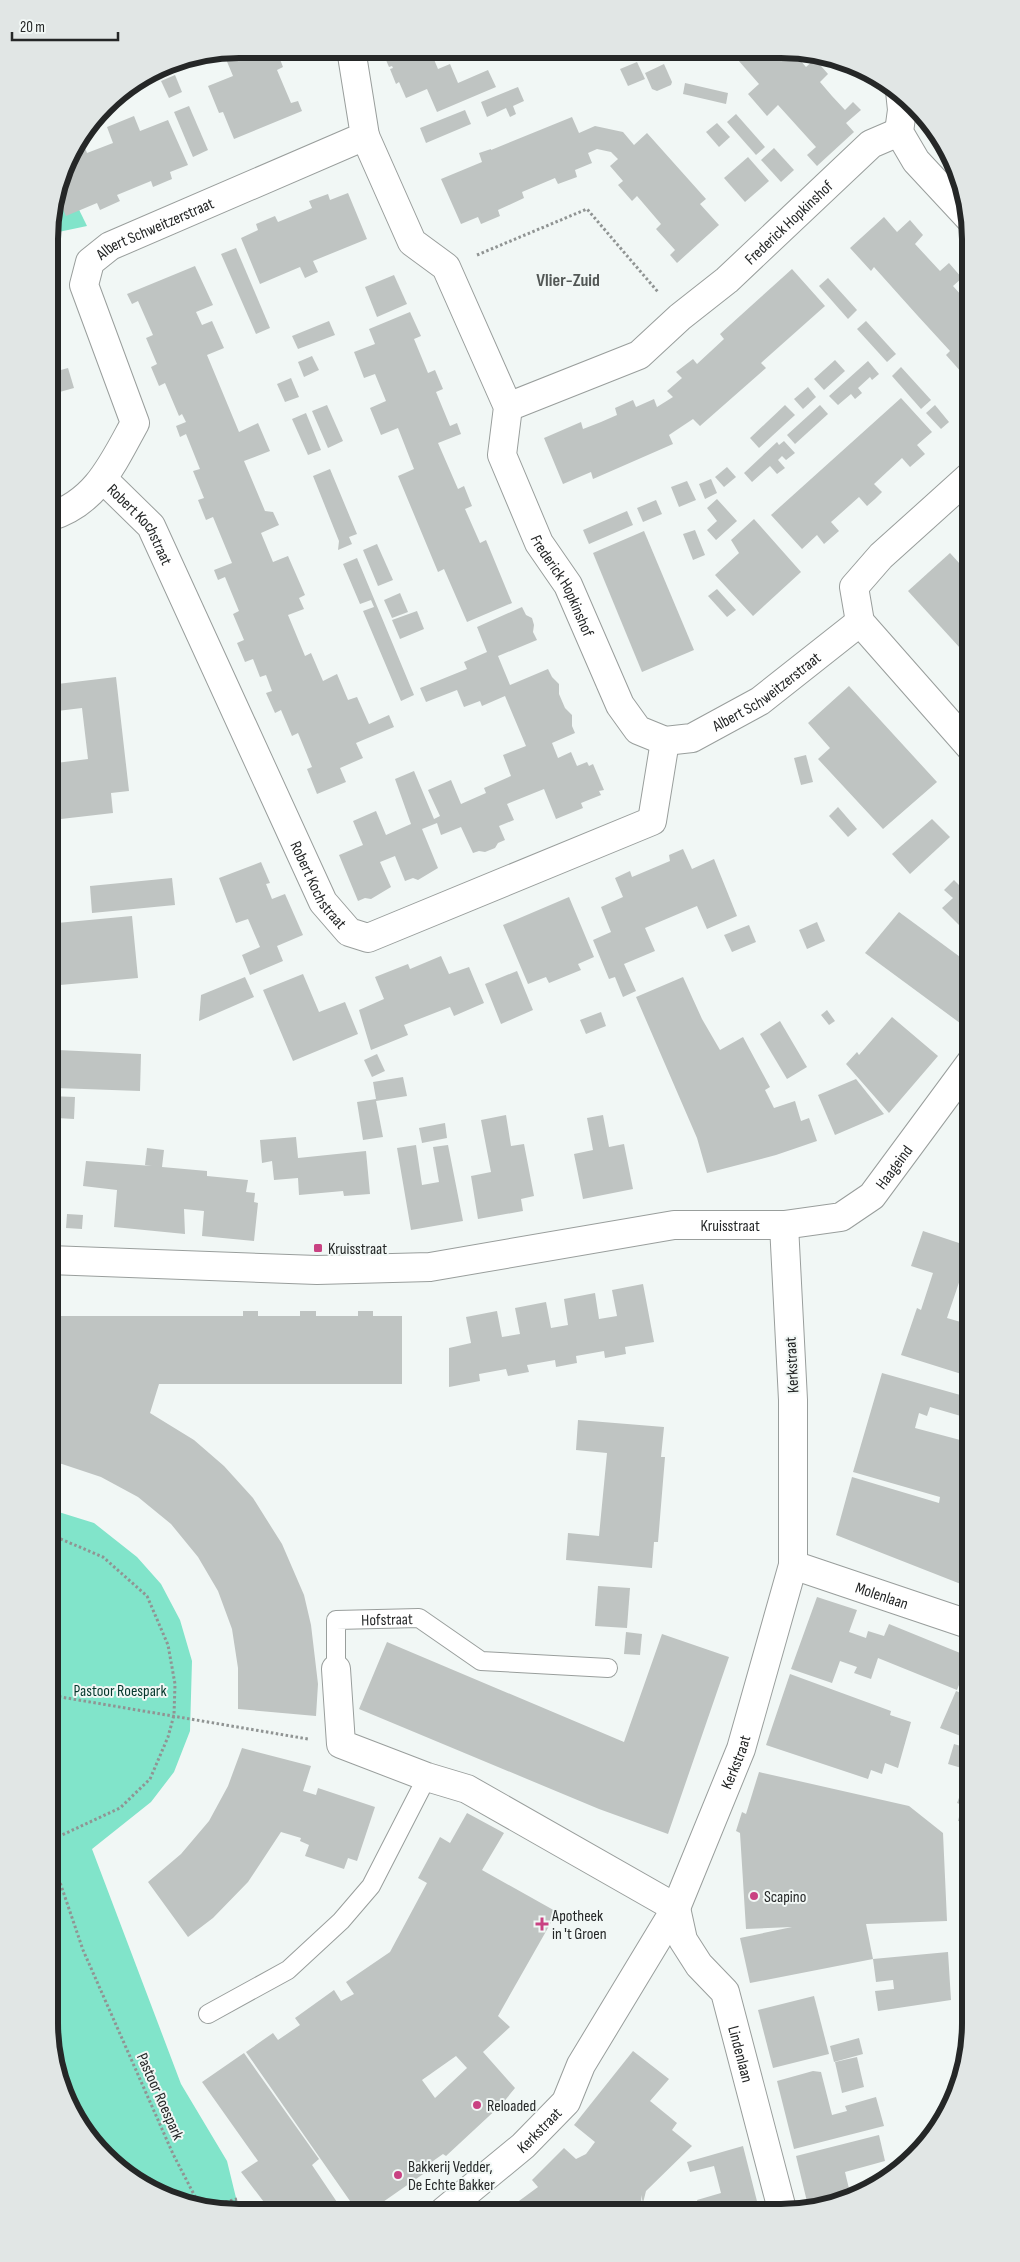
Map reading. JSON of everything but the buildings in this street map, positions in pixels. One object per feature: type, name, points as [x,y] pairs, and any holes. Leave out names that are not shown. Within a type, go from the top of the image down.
[{"type":"street","points":[[351,58],[365,136],[412,242],[446,267],[508,407]]},
{"type":"street","points":[[901,102],[899,132],[916,160],[960,208]]},
{"type":"street","name":"Frederick Hopkinshof","points":[[665,741],[638,730],[620,705],[568,585],[539,543],[502,456],[508,407],[639,355],[680,318],[727,280],[871,144],[899,132]]},
{"type":"street","name":"Albert Schweitzerstraat","points":[[58,514],[66,512],[104,480],[135,424],[84,285],[90,262],[110,246],[365,136]]},
{"type":"street","name":"Robert Kochstraat","points":[[104,480],[151,526],[323,902],[349,932],[368,938],[652,821],[665,741]]},
{"type":"street","points":[[962,483],[880,556],[854,587],[860,622],[962,738]]},
{"type":"street","name":"Albert Schweitzerstraat","points":[[665,741],[692,738],[760,701],[860,622]]},
{"type":"street","name":"Haageind","points":[[784,1225],[841,1217],[872,1196],[962,1074]]},
{"type":"street","name":"Kruisstraat","points":[[58,1260],[317,1270],[430,1267],[674,1225],[784,1225]]},
{"type":"street","name":"Kerkstraat","points":[[453,2204],[523,2146],[566,2102],[581,2065],[676,1908],[742,1749],[793,1565],[793,1400],[784,1225]]},
{"type":"street","name":"Molenlaan","points":[[793,1565],[962,1622]]},
{"type":"street","name":"Hofstraat","points":[[336,1669],[341,1744]]},
{"type":"street","points":[[341,1744],[427,1777],[467,1789],[676,1908]]},
{"type":"street","name":"Lindenlaan","points":[[676,1908],[683,1940],[698,1965],[725,1992],[781,2204]]},
{"type":"lane","name":"Hofstraat","points":[[336,1669],[336,1620],[419,1618],[481,1661],[608,1668]]},
{"type":"lane","points":[[208,2014],[288,1970],[341,1921],[371,1886],[427,1777]]},
{"type":"path","points":[[446,267],[587,209],[680,318]]},
{"type":"path","points":[[58,1538],[103,1556],[147,1596],[168,1645],[176,1684],[174,1715],[168,1737],[150,1779],[120,1808],[58,1838]]},
{"type":"path","points":[[58,1696],[341,1744]]},
{"type":"path","name":"Pastoor Roespark","points":[[58,1876],[83,1950],[173,2154],[197,2199]]},
{"type":"path","points":[[220,2203],[237,2198]]},
{"type":"green space","points":[[66,183],[87,226],[58,232],[61,203]]},
{"type":"green space","name":"Pastoor Roespark","points":[[58,1512],[94,1523],[137,1557],[161,1584],[180,1620],[192,1661],[190,1731],[174,1772],[151,1802],[92,1849],[181,2084],[227,2161],[238,2204],[215,2203],[180,2195],[158,2186],[138,2174],[119,2160],[102,2143],[88,2124],[71,2093],[61,2059],[58,2035]]},
{"type":"place","name":"Kruisstraat","points":[[318,1248]]},
{"type":"place","name":"Scapino","points":[[754,1896]]},
{"type":"place","name":"Apotheek in 't Groen","points":[[542,1924]]},
{"type":"place","name":"Reloaded","points":[[477,2105]]},
{"type":"place","name":"Bakkerij Vedder, De Echte Bakker","points":[[398,2175]]},
{"type":"district","name":"Vlier-Zuid","points":[[568,280]]}]
